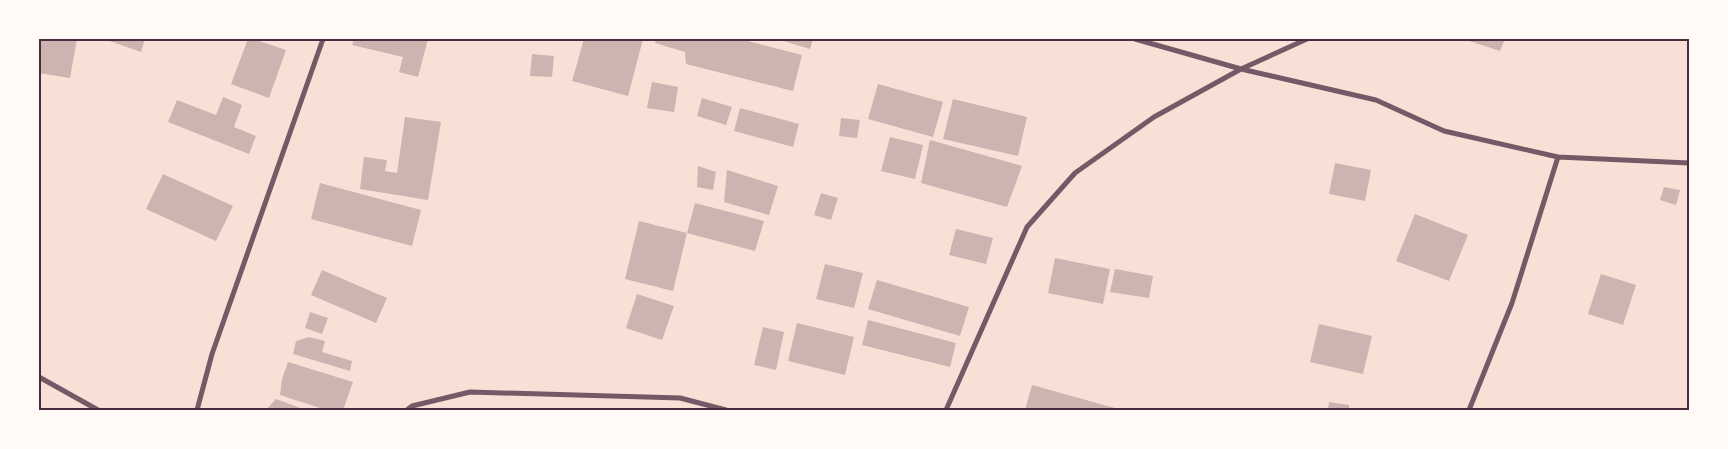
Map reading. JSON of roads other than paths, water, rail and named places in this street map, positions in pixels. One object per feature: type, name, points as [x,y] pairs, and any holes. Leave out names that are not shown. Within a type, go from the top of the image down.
[{"type":"street","points":[[197,410],[212,354],[323,39]]},
{"type":"street","points":[[1135,39],[1242,70],[1376,100],[1444,131],[1558,157],[1689,163]]},
{"type":"street","points":[[946,410],[1027,227],[1075,173],[1154,117],[1242,70],[1307,39]]},
{"type":"street","points":[[1469,410],[1512,303],[1558,157]]},
{"type":"street","points":[[39,377],[98,410]]},
{"type":"street","points":[[407,410],[412,406],[470,392],[680,398],[726,410]]}]
